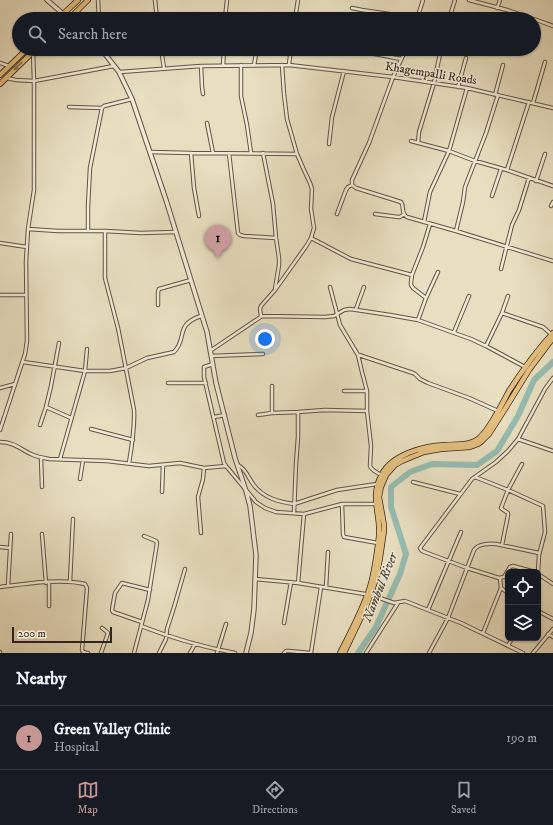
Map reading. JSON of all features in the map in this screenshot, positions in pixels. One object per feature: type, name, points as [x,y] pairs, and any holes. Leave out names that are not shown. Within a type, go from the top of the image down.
[{"type":"highway","points":[[66,12],[78,0]]},
{"type":"highway","points":[[76,12],[88,0]]},
{"type":"highway","points":[[0,75],[20,56]]},
{"type":"highway","points":[[0,84],[29,56]]},
{"type":"highway","points":[[340,653],[369,594],[378,544],[380,523],[376,489],[381,474],[393,462],[419,449],[434,445],[465,444],[478,440],[487,429],[510,391],[553,335]]},
{"type":"highway","points":[[344,653],[360,620],[378,568],[384,531],[384,521],[378,504],[383,481],[390,469],[406,459],[424,452],[441,448],[470,447],[478,444],[489,434],[527,369]]},
{"type":"street","points":[[47,0],[52,2],[62,12]]},
{"type":"street","points":[[98,0],[99,12]]},
{"type":"street","points":[[155,0],[156,12]]},
{"type":"street","points":[[226,12],[227,0]]},
{"type":"street","points":[[296,12],[298,0]]},
{"type":"street","points":[[419,12],[423,0]]},
{"type":"street","points":[[451,12],[455,0]]},
{"type":"street","points":[[469,0],[510,12]]},
{"type":"street","points":[[497,8],[500,0]]},
{"type":"street","points":[[352,8],[375,12]]},
{"type":"street","points":[[541,22],[553,26]]},
{"type":"street","points":[[0,430],[23,362],[27,341],[26,262],[28,229],[34,190],[35,56]]},
{"type":"street","points":[[107,56],[119,72],[132,99],[176,232],[207,332],[223,415],[250,506],[256,555],[254,609],[251,633],[246,653]]},
{"type":"street","points":[[162,56],[164,68]]},
{"type":"street","points":[[223,66],[224,56]]},
{"type":"street","points":[[254,65],[256,56]]},
{"type":"street","points":[[289,65],[290,56]]},
{"type":"street","points":[[382,56],[401,60]]},
{"type":"street","points":[[352,186],[352,180],[369,143],[393,77],[403,56]]},
{"type":"street","points":[[418,143],[419,132],[434,83],[440,56]]},
{"type":"street","points":[[458,87],[466,58]]},
{"type":"street","points":[[533,103],[545,62]]},
{"type":"street","points":[[0,64],[9,66]]},
{"type":"street","points":[[241,65],[241,96],[251,153]]},
{"type":"street","points":[[262,316],[260,309],[261,306],[275,290],[311,238],[314,228],[311,209],[311,186],[297,154],[287,119],[282,65]]},
{"type":"street","name":"Khagempalli Roads","points":[[119,72],[201,66],[289,65],[393,77],[467,88],[553,108]]},
{"type":"street","points":[[456,231],[465,187],[492,114],[503,65]]},
{"type":"street","points":[[6,78],[34,81],[115,66]]},
{"type":"street","points":[[201,66],[203,94]]},
{"type":"street","points":[[329,144],[332,117],[344,71]]},
{"type":"street","points":[[424,222],[430,192],[449,151],[467,88]]},
{"type":"street","points":[[69,107],[102,108],[104,106],[132,99]]},
{"type":"street","points":[[507,170],[529,102]]},
{"type":"street","points":[[88,231],[90,168],[102,108]]},
{"type":"street","points":[[207,123],[212,153]]},
{"type":"street","points":[[411,141],[449,151],[553,186]]},
{"type":"street","points":[[150,152],[297,154]]},
{"type":"street","points":[[191,153],[194,188],[199,216]]},
{"type":"street","points":[[229,153],[238,233],[244,236],[276,238]]},
{"type":"street","points":[[263,153],[273,204],[279,265],[275,290]]},
{"type":"street","points":[[536,181],[545,154]]},
{"type":"street","points":[[492,196],[501,169]]},
{"type":"street","points":[[501,269],[512,225],[519,210],[529,178]]},
{"type":"street","points":[[337,214],[346,190],[348,187],[352,186]]},
{"type":"street","points":[[352,186],[401,202],[403,204],[403,214],[407,218],[456,231],[553,261]]},
{"type":"street","points":[[551,206],[553,202]]},
{"type":"street","points":[[375,214],[400,217],[403,214]]},
{"type":"street","points":[[426,298],[411,285],[412,276],[424,247],[430,224]]},
{"type":"street","points":[[28,229],[58,231],[176,232]]},
{"type":"street","points":[[105,231],[105,278],[118,328],[135,419],[129,463]]},
{"type":"street","points":[[311,238],[352,259],[412,276]]},
{"type":"street","points":[[0,243],[27,247]]},
{"type":"street","points":[[418,320],[438,272]]},
{"type":"street","points":[[158,304],[158,289],[191,280]]},
{"type":"street","points":[[330,287],[340,325],[358,355],[367,391],[367,410],[371,446],[370,466],[373,471],[381,474]]},
{"type":"street","points":[[356,309],[364,287]]},
{"type":"street","points":[[0,296],[6,294],[26,296]]},
{"type":"street","points":[[454,332],[469,296]]},
{"type":"street","points":[[486,346],[502,313],[508,296]]},
{"type":"street","points":[[210,351],[262,316],[325,318],[337,315],[344,310],[356,309],[418,320],[454,332],[471,338],[527,369]]},
{"type":"street","points":[[502,313],[543,327],[553,335]]},
{"type":"street","points":[[23,362],[85,371],[110,372],[126,368],[147,358],[174,352],[178,349],[186,324],[202,316]]},
{"type":"street","points":[[40,425],[46,407],[59,343]]},
{"type":"street","points":[[60,459],[85,371],[87,349]]},
{"type":"street","points":[[211,356],[263,354]]},
{"type":"street","points":[[358,355],[413,372],[420,379],[428,383],[470,398],[498,411]]},
{"type":"street","points":[[212,364],[204,367],[204,370],[219,442],[226,466],[256,502],[265,508],[276,512],[304,514],[342,504],[378,504]]},
{"type":"street","points":[[505,576],[500,578],[448,562],[422,551],[420,548],[472,479],[496,462],[508,451],[518,438],[545,388],[553,378]]},
{"type":"street","points":[[168,383],[206,384]]},
{"type":"street","points":[[0,388],[16,384]]},
{"type":"street","points":[[272,386],[272,413]]},
{"type":"street","points":[[344,391],[367,391]]},
{"type":"street","points":[[46,407],[71,418]]},
{"type":"street","points":[[258,415],[325,410],[367,410]]},
{"type":"street","points":[[294,513],[298,412]]},
{"type":"street","points":[[214,417],[223,415]]},
{"type":"street","points":[[91,429],[133,440]]},
{"type":"street","points":[[518,438],[553,451]]},
{"type":"street","points":[[0,442],[11,443],[41,457],[129,463],[149,466],[180,463],[204,468],[226,466]]},
{"type":"street","points":[[41,457],[42,487]]},
{"type":"street","points":[[80,480],[83,460]]},
{"type":"street","points":[[502,545],[508,514],[501,508],[508,490],[522,464]]},
{"type":"street","points":[[162,492],[163,465]]},
{"type":"street","points":[[237,465],[243,468],[257,489],[268,497],[274,500],[294,504],[341,489],[377,484]]},
{"type":"street","points":[[201,533],[198,497],[204,468]]},
{"type":"street","points":[[474,477],[543,506],[545,532],[539,553],[538,569]]},
{"type":"street","points":[[413,482],[460,494]]},
{"type":"street","points":[[342,504],[344,537],[378,544]]},
{"type":"street","points":[[298,583],[304,514]]},
{"type":"street","points":[[70,582],[73,519]]},
{"type":"street","points":[[428,610],[461,532]]},
{"type":"street","points":[[8,586],[11,534]]},
{"type":"street","points":[[42,534],[49,606]]},
{"type":"street","points":[[134,653],[148,600],[157,542],[144,536]]},
{"type":"street","points":[[429,653],[448,618],[476,547],[492,543],[539,553]]},
{"type":"street","points":[[0,547],[10,548]]},
{"type":"street","points":[[326,587],[328,552]]},
{"type":"street","points":[[509,569],[513,566],[524,569]]},
{"type":"street","points":[[159,653],[167,636],[167,629],[176,604],[185,568]]},
{"type":"street","points":[[541,575],[553,584]]},
{"type":"street","points":[[482,633],[501,588],[500,578]]},
{"type":"street","points":[[255,579],[291,582],[369,594],[394,603],[405,601],[461,623],[523,653]]},
{"type":"street","points":[[0,587],[47,582],[70,582],[85,584],[87,588],[82,651]]},
{"type":"street","points":[[284,623],[291,582]]},
{"type":"street","points":[[142,622],[113,612],[112,610],[115,594],[122,583],[150,590]]},
{"type":"street","points":[[284,653],[289,650],[311,653],[321,587]]},
{"type":"street","points":[[501,588],[505,591]]},
{"type":"street","points":[[366,653],[398,602]]},
{"type":"street","points":[[541,612],[553,619]]},
{"type":"street","points":[[218,651],[226,624]]},
{"type":"street","points":[[141,626],[167,636],[218,651],[235,653]]},
{"type":"street","points":[[101,653],[108,633],[102,628]]},
{"type":"street","points":[[533,653],[553,629]]},
{"type":"street","points":[[548,634],[553,637]]},
{"type":"street","points":[[508,646],[510,641]]},
{"type":"street","points":[[190,653],[195,644]]},
{"type":"street","points":[[77,653],[82,651],[88,653]]},
{"type":"waterway","name":"Nambul River","points":[[358,653],[376,627],[400,574],[406,554],[391,507],[391,487],[410,472],[432,464],[477,465],[497,451],[518,416],[534,380],[553,362]]},
{"type":"place","name":"Green Valley Clinic","points":[[218,258]]}]
